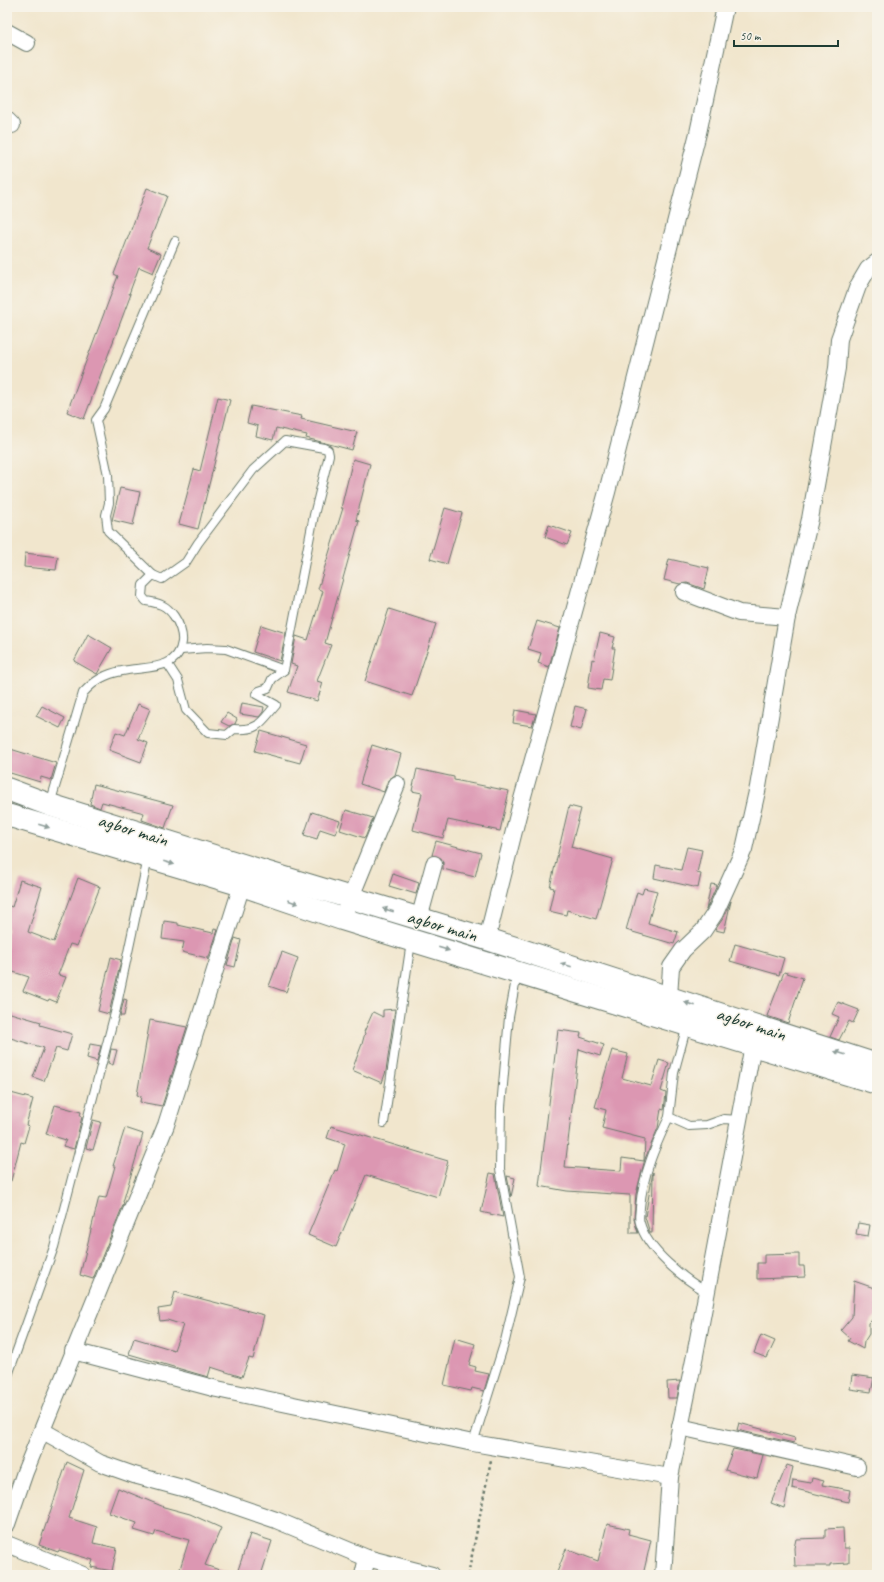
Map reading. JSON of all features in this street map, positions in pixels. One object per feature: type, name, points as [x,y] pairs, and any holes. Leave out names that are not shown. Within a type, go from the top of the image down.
[{"type":"main road","name":"agbor main","points":[[7,789],[50,805],[350,899],[416,929],[518,971],[877,1083]]},
{"type":"main road","name":"agbor main","points":[[7,815],[242,885],[342,919],[487,939],[877,1065]]},
{"type":"street","points":[[487,939],[521,804],[607,492],[698,133],[725,7]]},
{"type":"street","points":[[7,32],[27,43]]},
{"type":"street","points":[[669,997],[671,967],[680,953],[703,931],[715,913],[744,849],[758,787],[787,616],[810,520],[837,368],[839,339],[858,286],[868,269],[877,262]]},
{"type":"street","points":[[684,592],[739,613],[787,616]]},
{"type":"street","points":[[342,919],[397,784]]},
{"type":"street","points":[[416,929],[434,864]]},
{"type":"street","points":[[7,1524],[25,1472],[43,1431],[73,1351],[166,1125],[242,885]]},
{"type":"street","points":[[662,1575],[670,1477],[707,1292],[753,1045]]},
{"type":"street","points":[[73,1351],[217,1389],[493,1447],[670,1477]]},
{"type":"street","points":[[680,1427],[857,1468]]},
{"type":"street","points":[[43,1431],[100,1463],[134,1475],[186,1489],[276,1520],[367,1558],[432,1575]]},
{"type":"street","points":[[7,1544],[83,1575]]},
{"type":"street","points":[[363,1575],[367,1558]]},
{"type":"lane","points":[[167,663],[178,680],[186,710],[208,733],[220,735],[227,734],[234,729],[243,730],[256,727],[276,705],[256,694],[259,691],[268,688],[272,679],[284,670],[314,515],[329,455],[328,450],[324,448],[285,441],[253,470],[198,543],[186,562],[162,579],[153,575],[108,531],[106,515],[109,503],[108,475],[96,420],[104,409],[175,241]]},
{"type":"lane","points":[[50,805],[83,693],[94,681],[121,671],[167,663],[177,656],[181,650],[182,636],[175,617],[163,604],[146,601],[142,596],[143,586],[153,575]]},
{"type":"lane","points":[[181,650],[207,648],[226,649],[284,670]]},
{"type":"lane","points":[[7,1378],[54,1247],[116,1009],[148,857]]},
{"type":"lane","points":[[384,1123],[416,929]]},
{"type":"lane","points":[[473,1443],[505,1341],[520,1278],[500,1169],[501,1107],[509,1017],[518,971]]},
{"type":"lane","points":[[687,1024],[674,1073],[669,1117],[651,1155],[645,1175],[639,1222],[649,1242],[662,1257],[690,1282],[707,1292]]},
{"type":"lane","points":[[669,1117],[689,1126],[707,1125],[724,1119],[739,1120]]},
{"type":"path","points":[[468,1575],[493,1447]]},
{"type":"building","points":[[147,188],[167,196],[147,248],[161,254],[153,273],[139,267],[129,294],[131,294],[84,419],[67,412],[118,276],[114,274]]},
{"type":"building","points":[[218,397],[230,400],[198,529],[179,524],[194,469],[200,471]]},
{"type":"building","points":[[251,406],[302,416],[301,419],[357,432],[352,450],[306,438],[307,435],[276,428],[273,440],[256,436],[258,426],[247,423]]},
{"type":"building","points":[[353,459],[370,464],[356,520],[359,521],[325,643],[331,645],[317,681],[323,683],[317,701],[288,692],[297,666],[291,664],[296,636],[308,640],[323,591],[318,589],[343,508],[341,508]]},
{"type":"building","points":[[120,488],[140,492],[133,525],[112,520]]},
{"type":"building","points":[[445,508],[462,513],[447,564],[430,559]]},
{"type":"building","points":[[549,525],[572,533],[567,545],[545,537]]},
{"type":"building","points":[[25,553],[58,557],[56,570],[24,567]]},
{"type":"building","points":[[669,559],[709,568],[704,589],[687,583],[680,584],[664,580]]},
{"type":"building","points":[[389,609],[436,624],[412,696],[365,681]]},
{"type":"building","points":[[537,621],[560,628],[549,667],[538,663],[541,653],[528,649]]},
{"type":"building","points":[[261,625],[286,633],[280,661],[253,652]]},
{"type":"building","points":[[600,633],[615,637],[612,648],[615,648],[610,680],[603,679],[601,690],[588,688],[592,659],[594,660]]},
{"type":"building","points":[[88,634],[112,648],[97,674],[74,661]]},
{"type":"building","points":[[242,703],[264,707],[263,712],[259,717],[240,714]]},
{"type":"building","points":[[138,704],[150,709],[138,739],[148,743],[141,762],[109,750],[116,732],[125,735]]},
{"type":"building","points":[[42,706],[65,718],[60,728],[36,716]]},
{"type":"building","points":[[575,706],[587,709],[581,730],[570,727]]},
{"type":"building","points":[[515,710],[536,714],[532,726],[513,723]]},
{"type":"building","points":[[227,713],[237,719],[235,724],[229,726],[221,722]]},
{"type":"building","points":[[261,731],[306,744],[300,763],[255,751]]},
{"type":"building","points":[[372,745],[401,754],[395,775],[388,780],[384,792],[360,784]]},
{"type":"building","points":[[7,748],[56,763],[51,780],[41,777],[40,782],[7,772]]},
{"type":"building","points":[[417,769],[454,777],[454,780],[509,791],[500,831],[448,820],[443,838],[413,830],[422,793],[412,791]]},
{"type":"building","points":[[94,784],[173,805],[165,828],[142,820],[144,813],[102,802],[100,808],[90,804]]},
{"type":"building","points":[[569,806],[581,809],[571,847],[613,859],[596,919],[567,910],[566,915],[549,911],[554,888],[550,887]]},
{"type":"building","points":[[346,810],[373,818],[365,838],[340,830]]},
{"type":"building","points":[[312,812],[340,821],[335,834],[320,829],[317,839],[304,835]]},
{"type":"building","points":[[436,841],[481,853],[475,877],[443,869],[443,862],[441,858],[432,855]]},
{"type":"building","points":[[687,847],[702,850],[697,873],[701,874],[698,888],[654,878],[656,865],[681,870]]},
{"type":"building","points":[[393,874],[419,883],[416,894],[389,886]]},
{"type":"building","points":[[78,878],[100,887],[77,946],[70,944],[58,975],[66,977],[56,1002],[49,999],[48,1001],[23,991],[29,977],[7,970],[7,905],[12,907],[20,880],[42,887],[28,932],[54,942]]},
{"type":"building","points":[[711,884],[717,885],[706,910]]},
{"type":"building","points":[[644,888],[657,891],[648,923],[678,932],[674,944],[626,930],[637,892],[642,894]]},
{"type":"building","points":[[731,901],[724,932],[715,930],[724,917]]},
{"type":"building","points":[[164,921],[178,923],[178,925],[213,933],[214,929],[218,930],[208,960],[207,958],[182,952],[184,942],[162,939]]},
{"type":"building","points":[[235,938],[241,940],[235,967],[227,965]]},
{"type":"building","points":[[735,944],[784,958],[779,975],[730,961]]},
{"type":"building","points":[[282,952],[298,958],[286,992],[269,986]]},
{"type":"building","points":[[111,957],[121,960],[109,1014],[98,1011]]},
{"type":"building","points":[[784,972],[803,978],[788,1023],[767,1016]]},
{"type":"building","points":[[124,999],[127,1000],[124,1016],[120,1016]]},
{"type":"building","points":[[838,1002],[859,1010],[853,1023],[849,1021],[839,1040],[830,1037],[839,1017],[832,1014]]},
{"type":"building","points":[[395,1009],[386,1071],[382,1083],[352,1070],[362,1044],[364,1032],[373,1012],[383,1017],[383,1010]]},
{"type":"building","points":[[7,1012],[41,1022],[40,1025],[72,1034],[67,1051],[56,1048],[44,1081],[33,1077],[44,1048],[7,1037]]},
{"type":"building","points":[[150,1020],[187,1027],[162,1106],[140,1102],[141,1096],[137,1095]]},
{"type":"building","points":[[558,1030],[581,1033],[580,1037],[604,1045],[600,1056],[579,1049],[565,1167],[621,1171],[622,1158],[644,1161],[645,1139],[602,1128],[606,1110],[595,1107],[612,1050],[628,1054],[622,1078],[651,1086],[659,1060],[669,1063],[661,1091],[666,1093],[664,1110],[661,1109],[658,1128],[645,1159],[636,1194],[634,1219],[638,1233],[630,1233],[630,1195],[567,1191],[539,1186]]},
{"type":"building","points":[[90,1044],[101,1046],[97,1061],[87,1058]]},
{"type":"building","points":[[111,1049],[117,1050],[113,1065],[108,1063]]},
{"type":"building","points":[[7,1092],[33,1099],[26,1125],[29,1126],[24,1143],[21,1142],[11,1181],[7,1180]]},
{"type":"building","points":[[55,1105],[81,1112],[80,1116],[82,1117],[74,1149],[63,1146],[66,1140],[46,1134]]},
{"type":"building","points":[[93,1120],[101,1122],[93,1150],[86,1148]]},
{"type":"building","points":[[331,1126],[448,1161],[438,1197],[366,1175],[336,1247],[308,1235],[335,1170],[337,1171],[345,1144],[327,1138]]},
{"type":"building","points":[[125,1128],[143,1134],[123,1202],[124,1203],[93,1279],[80,1275],[99,1197],[106,1198],[115,1166],[113,1166]]},
{"type":"building","points":[[653,1172],[652,1233],[650,1233],[645,1217]]},
{"type":"building","points":[[490,1173],[495,1174],[503,1217],[481,1212]]},
{"type":"building","points":[[507,1176],[515,1178],[511,1197]]},
{"type":"building","points":[[858,1223],[870,1225],[868,1236],[856,1234]]},
{"type":"building","points":[[799,1254],[799,1266],[804,1266],[805,1277],[757,1279],[757,1263],[764,1263],[764,1255]]},
{"type":"building","points":[[854,1281],[877,1289],[877,1315],[869,1323],[869,1334],[864,1342],[863,1349],[848,1341],[850,1338],[841,1330],[852,1317]]},
{"type":"building","points":[[175,1292],[264,1315],[253,1359],[249,1358],[242,1377],[211,1367],[208,1377],[129,1354],[134,1338],[174,1350],[183,1325],[167,1320],[160,1321],[158,1309],[171,1307]]},
{"type":"building","points":[[761,1335],[775,1341],[767,1358],[754,1353]]},
{"type":"building","points":[[455,1338],[475,1344],[469,1365],[476,1367],[475,1371],[489,1374],[484,1391],[472,1388],[471,1391],[444,1385]]},
{"type":"building","points":[[852,1375],[874,1378],[871,1392],[850,1389]]},
{"type":"building","points":[[680,1381],[677,1398],[668,1398],[667,1382]]},
{"type":"building","points":[[739,1423],[795,1438],[794,1443],[737,1430]]},
{"type":"building","points":[[733,1449],[763,1455],[757,1478],[725,1470]]},
{"type":"building","points":[[67,1462],[84,1470],[69,1518],[97,1527],[93,1543],[117,1548],[112,1571],[91,1567],[93,1560],[59,1550],[58,1552],[39,1545]]},
{"type":"building","points":[[787,1465],[793,1467],[784,1508],[771,1503]]},
{"type":"building","points":[[812,1478],[824,1481],[822,1485],[850,1490],[848,1502],[792,1488],[793,1480],[811,1483]]},
{"type":"building","points":[[118,1488],[164,1507],[190,1514],[221,1528],[205,1565],[228,1573],[227,1575],[178,1575],[189,1540],[156,1531],[154,1536],[134,1530],[137,1523],[109,1513]]},
{"type":"building","points":[[607,1524],[629,1529],[628,1534],[651,1540],[643,1575],[556,1575],[566,1549],[598,1561]]},
{"type":"building","points":[[843,1528],[844,1548],[849,1548],[849,1563],[830,1564],[830,1566],[795,1566],[794,1548],[796,1539],[825,1538],[825,1529]]},
{"type":"building","points":[[250,1534],[272,1541],[261,1575],[245,1575],[237,1573]]}]
